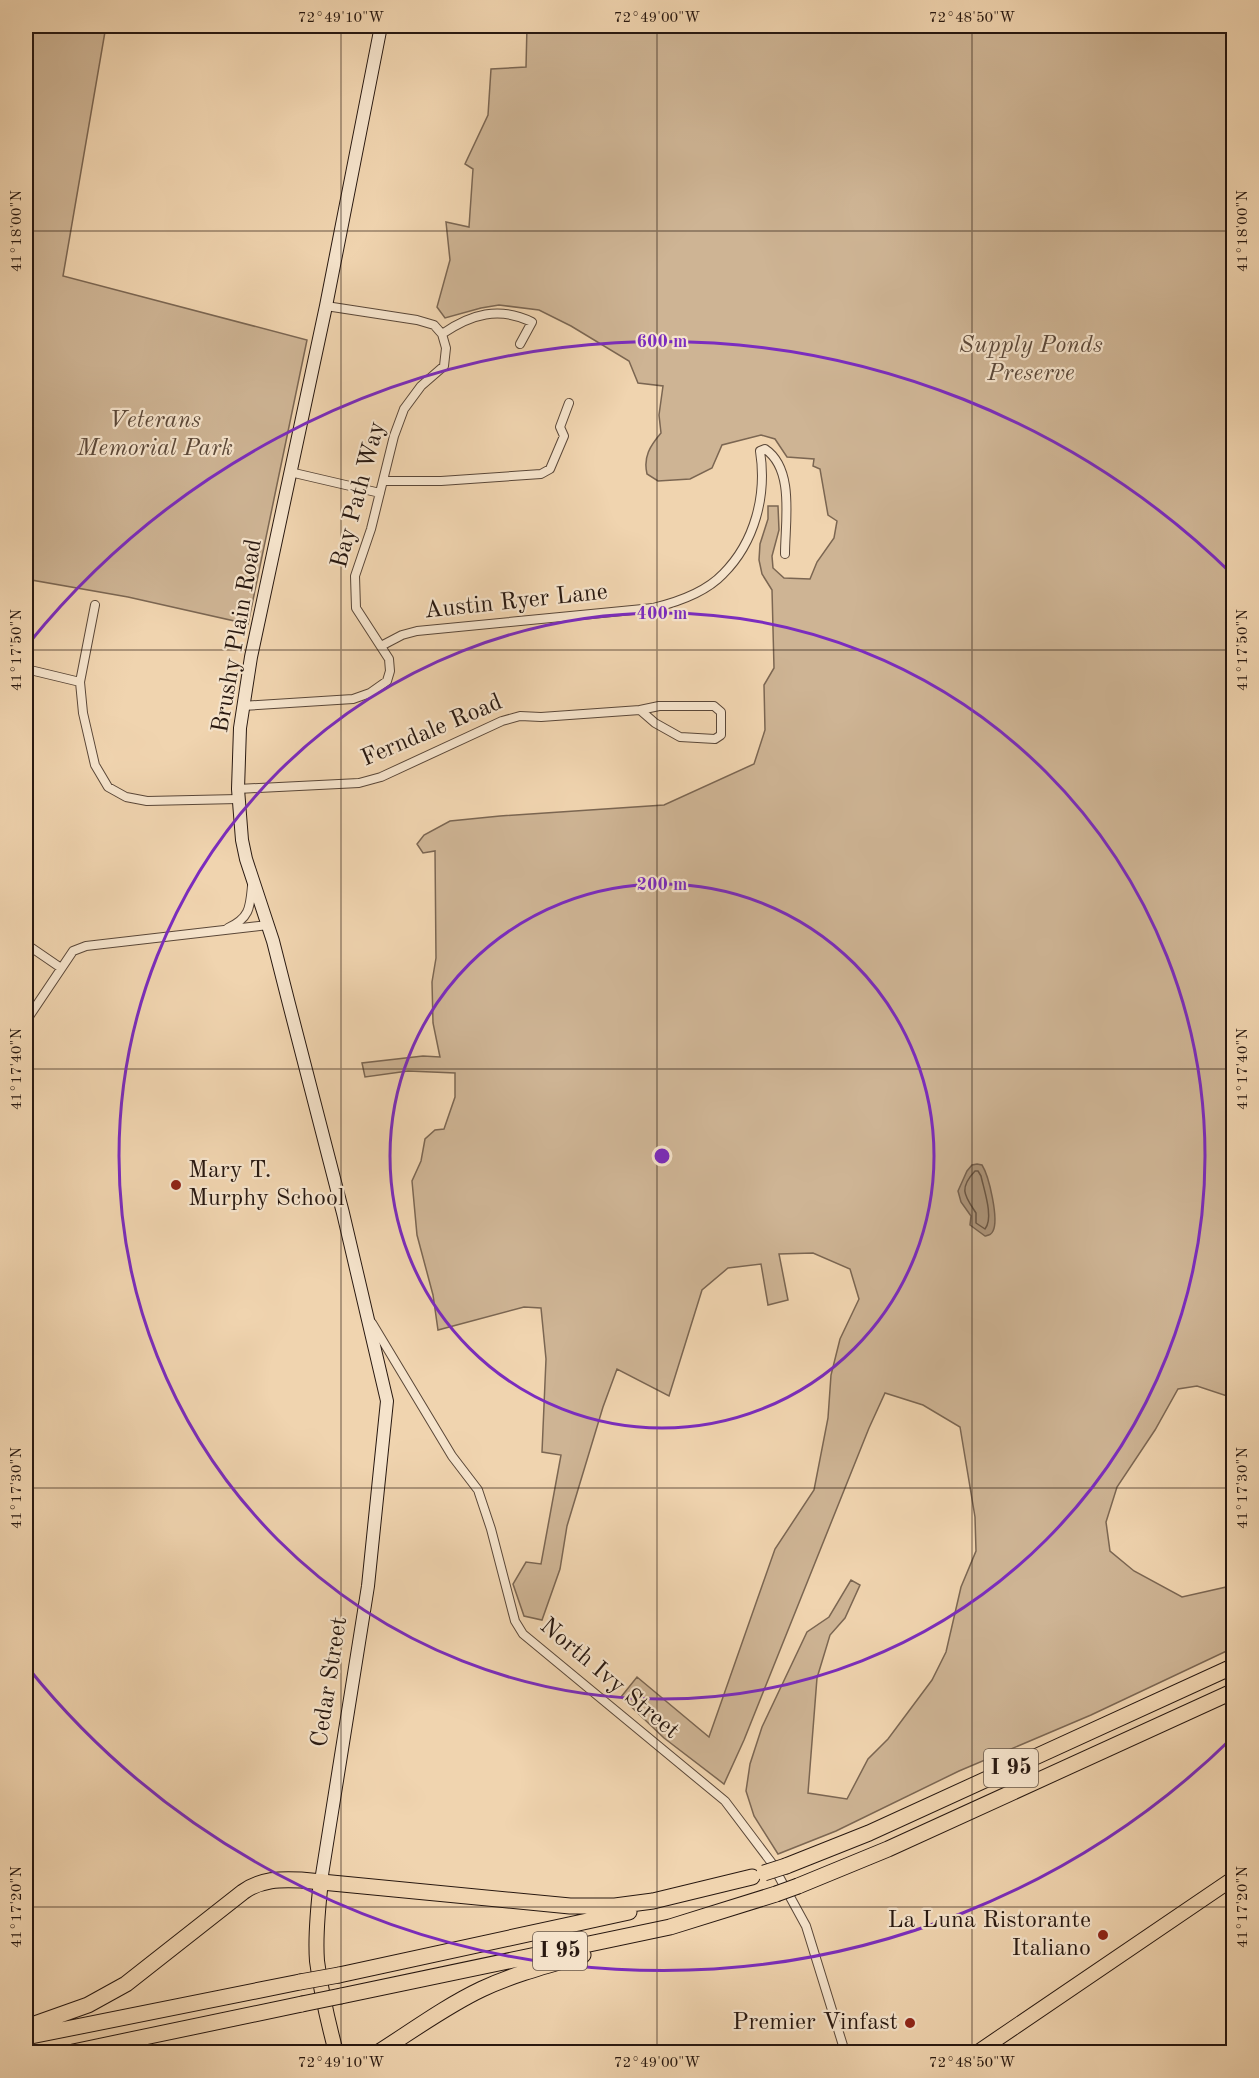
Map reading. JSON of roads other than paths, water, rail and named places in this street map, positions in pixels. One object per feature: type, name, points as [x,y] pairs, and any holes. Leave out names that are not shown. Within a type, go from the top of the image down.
[{"type":"highway","name":"I 95","points":[[26,2037],[339,1975],[671,1902],[786,1866],[869,1833],[1233,1666]]},
{"type":"highway","name":"I 95","points":[[73,2052],[670,1927],[776,1894],[888,1849],[1233,1691]]},
{"type":"highway","points":[[26,2027],[88,2005],[126,1984],[249,1888],[268,1881],[321,1881],[570,1906],[615,1906],[652,1901],[758,1875]]},
{"type":"highway","points":[[379,2052],[457,2002],[483,1989],[521,1973],[670,1927]]},
{"type":"main road","name":"Brushy Plain Road","points":[[369,1318],[268,925],[242,840],[238,794],[242,706],[326,306],[381,26]]},
{"type":"main road","name":"Cedar Street","points":[[336,2052],[322,1996],[317,1958],[317,1914],[368,1586],[387,1401],[369,1318]]},
{"type":"main road","points":[[978,2052],[1233,1878]]},
{"type":"street","points":[[326,306],[417,320],[434,325],[442,334],[471,318],[487,314],[516,314],[532,322],[520,344]]},
{"type":"street","name":"Bay Path Way","points":[[242,706],[353,699],[370,693],[387,681],[390,671],[389,659],[356,608],[355,576],[371,529],[394,436],[404,409],[421,386],[444,366],[446,348],[442,334]]},
{"type":"street","points":[[384,482],[441,481],[541,474],[550,469],[564,436],[560,428],[569,404]]},
{"type":"street","name":"Austin Ryer Lane","points":[[381,646],[402,635],[417,631],[653,608],[678,601],[695,593],[723,575],[739,554],[753,526],[763,492],[760,451],[765,449],[772,454],[783,476],[786,493],[785,554]]},
{"type":"street","points":[[290,472],[380,493]]},
{"type":"street","name":"Ferndale Road","points":[[95,605],[80,682],[83,713],[94,765],[108,787],[126,797],[147,801],[359,783],[381,777],[502,721],[520,716],[541,717],[640,710],[660,706],[714,706],[721,712],[721,735],[714,739],[680,737],[655,723],[640,710]]},
{"type":"street","points":[[26,669],[80,682]]},
{"type":"street","points":[[222,931],[234,925],[249,910],[253,880]]},
{"type":"street","points":[[26,1021],[73,951],[86,946],[268,925]]},
{"type":"street","points":[[26,944],[61,968]]},
{"type":"street","name":"North Ivy Street","points":[[369,1318],[452,1456],[478,1490],[491,1529],[515,1621],[523,1634],[725,1801],[771,1862],[806,1926],[845,2052]]},
{"type":"water","points":[[972,1165],[982,1165],[985,1171],[995,1217],[993,1231],[985,1236],[970,1225],[971,1216],[961,1202],[958,1191],[967,1171]]},
{"type":"place","name":"Mary T. Murphy School","points":[[176,1185]]},
{"type":"place","name":"La Luna Ristorante Italiano","points":[[1103,1935]]},
{"type":"place","name":"Premier Vinfast","points":[[910,2023]]},
{"type":"park label","name":"Supply Ponds Preserve","points":[[1031,360]]},
{"type":"park label","name":"Veterans Memorial Park","points":[[155,435]]}]
